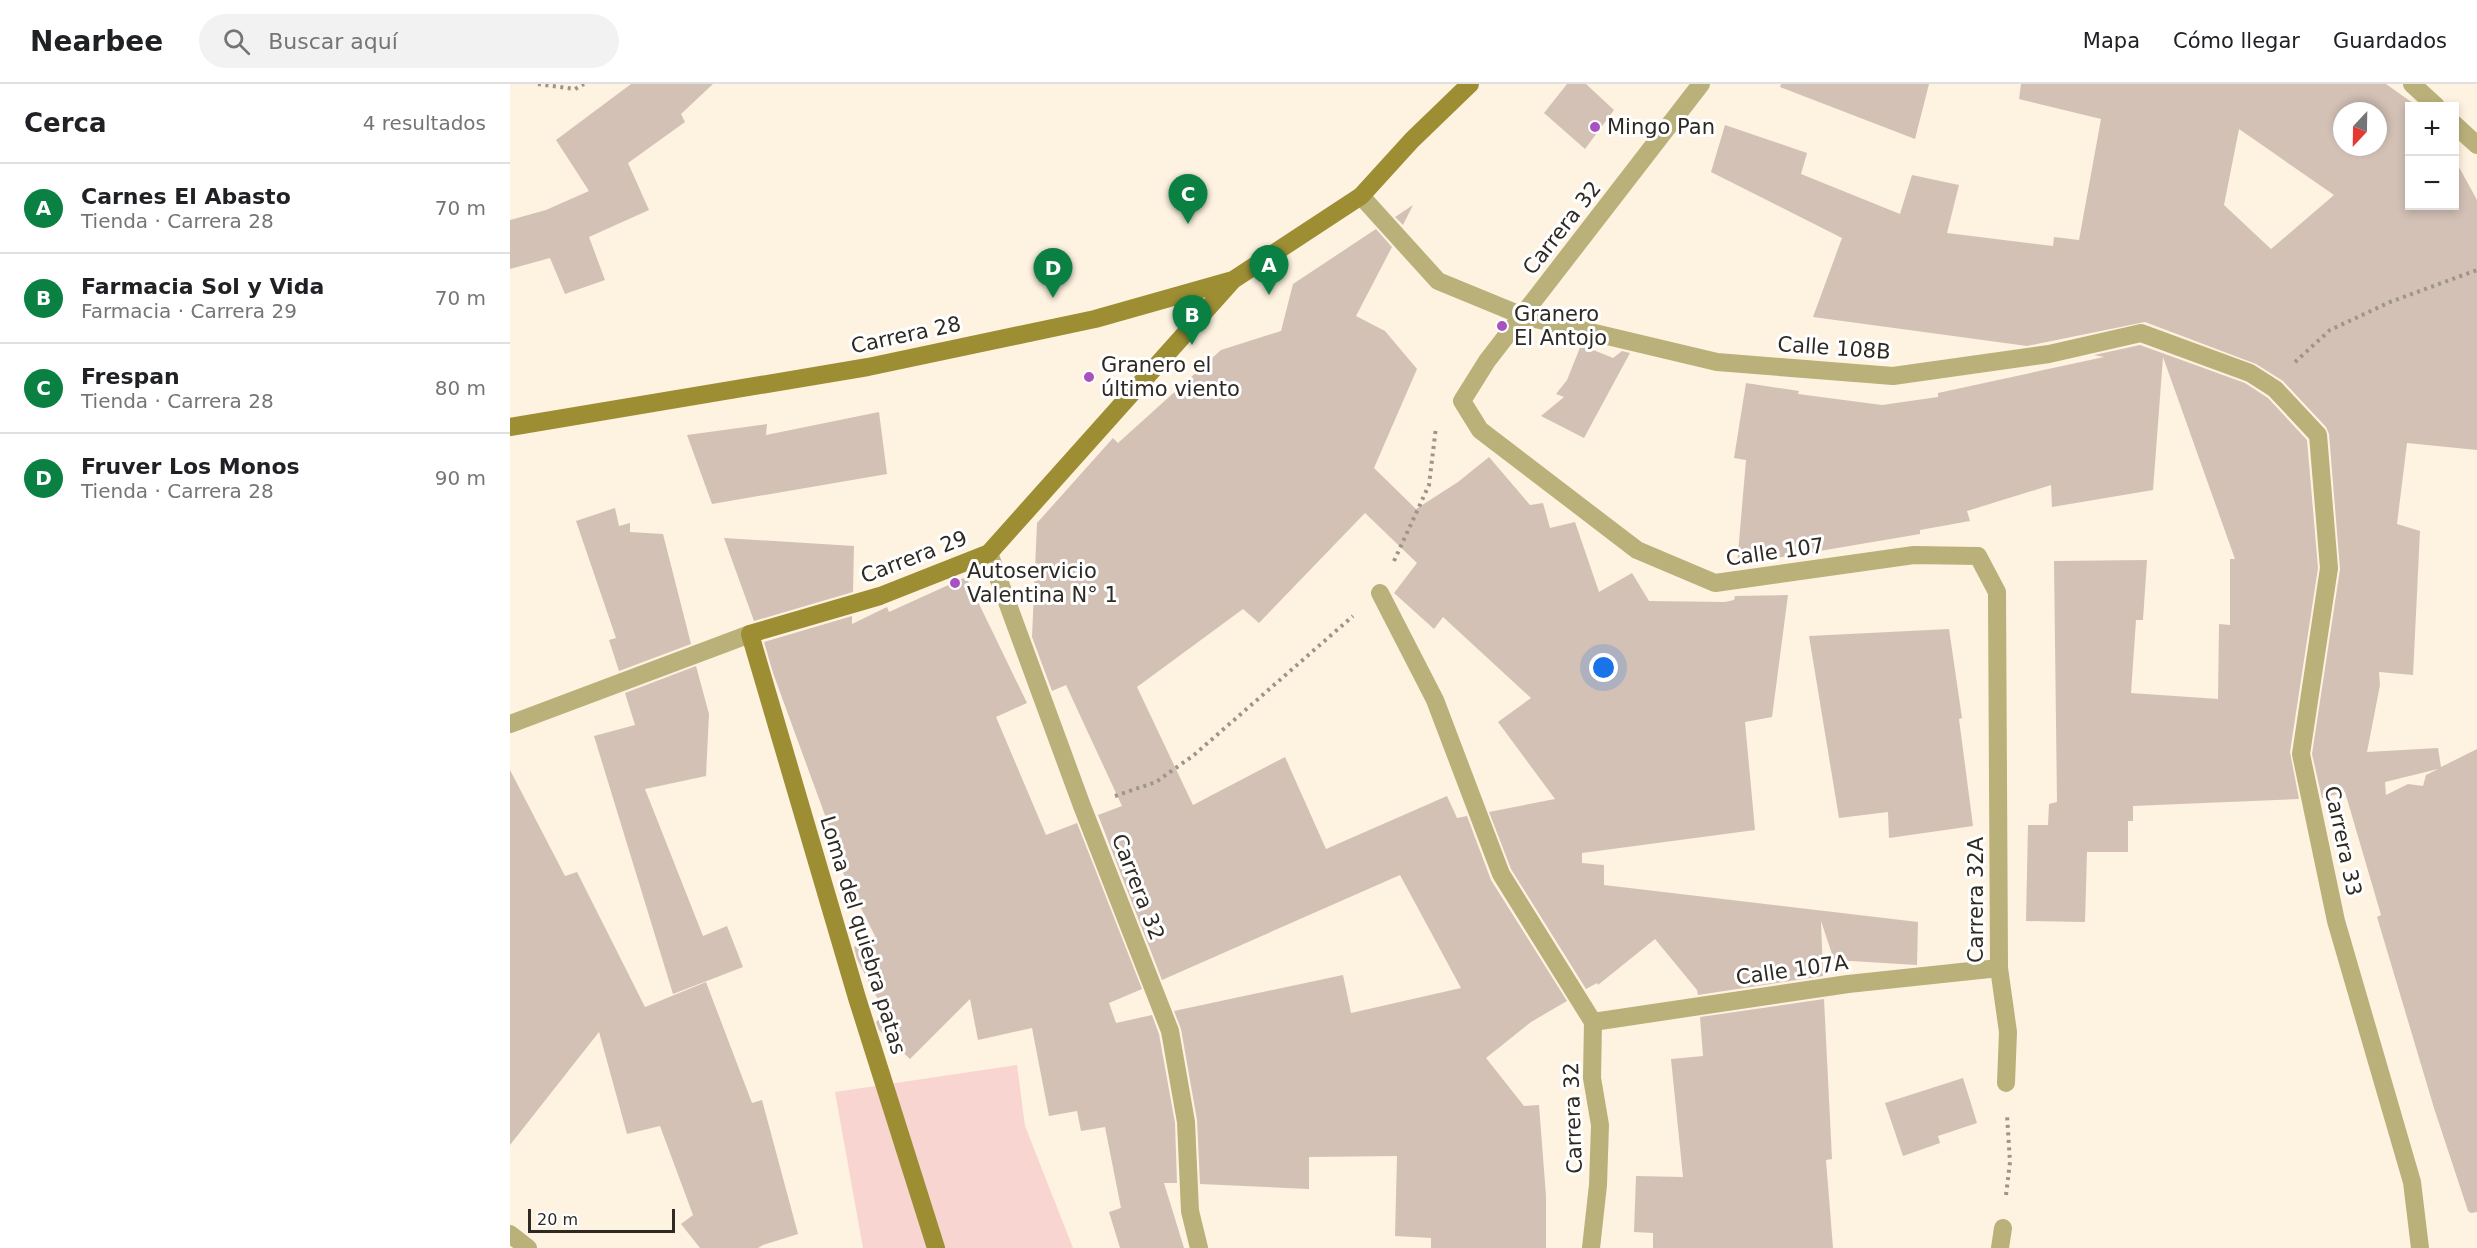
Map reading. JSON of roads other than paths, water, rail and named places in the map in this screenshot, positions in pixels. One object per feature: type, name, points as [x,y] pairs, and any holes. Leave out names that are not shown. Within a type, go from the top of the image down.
[{"type":"street","name":"Carrera 28","points":[[510,427],[868,367],[1095,319],[1233,280],[1361,196],[1412,140],[1470,84]]},
{"type":"street","name":"Carrera 32","points":[[1462,401],[1487,361],[1701,84]]},
{"type":"street","points":[[2412,84],[2432,102]]},
{"type":"street","points":[[2459,129],[2477,145]]},
{"type":"street","name":"Calle 108B","points":[[1361,196],[1438,281],[1523,316],[1717,362],[1893,376],[2049,354],[2141,333],[2250,373],[2275,389],[2318,435]]},
{"type":"street","name":"Carrera 29","points":[[510,724],[750,634],[880,596],[989,553],[1233,280]]},
{"type":"street","name":"Calle 107","points":[[1462,401],[1480,430],[1637,550],[1716,584],[1914,555],[1978,556]]},
{"type":"street","name":"Carrera 33","points":[[2318,435],[2329,568],[2301,754],[2336,921],[2412,1182],[2420,1248]]},
{"type":"street","name":"Carrera 32","points":[[989,553],[1082,806],[1170,1031],[1186,1122],[1190,1210],[1199,1248]]},
{"type":"street","name":"Carrera 32A","points":[[1978,556],[1997,592],[1999,968],[2008,1032],[2006,1083]]},
{"type":"street","points":[[1380,593],[1435,700],[1502,874],[1593,1022]]},
{"type":"street","name":"Loma del quiebra patas","points":[[750,634],[857,998],[936,1248]]},
{"type":"street","name":"Calle 107A","points":[[1593,1022],[1848,984],[1999,968]]},
{"type":"street","name":"Carrera 32","points":[[1591,1248],[1598,1185],[1600,1125],[1592,1078],[1593,1022]]},
{"type":"street","points":[[2000,1248],[2002,1228]]},
{"type":"street","points":[[510,1234],[528,1248]]},
{"type":"place","name":"Mingo Pan","points":[[1595,127]]},
{"type":"place","name":"Frespan","points":[[1188,224]]},
{"type":"place","name":"Carnes El Abasto","points":[[1269,295]]},
{"type":"place","name":"Fruver Los Monos","points":[[1053,298]]},
{"type":"place","name":"Granero El Antojo","points":[[1502,326]]},
{"type":"place","name":"Farmacia Sol y Vida","points":[[1192,345]]},
{"type":"place","name":"Granero el último viento","points":[[1089,377]]},
{"type":"place","name":"Autoservicio Valentina N° 1","points":[[955,583]]}]
